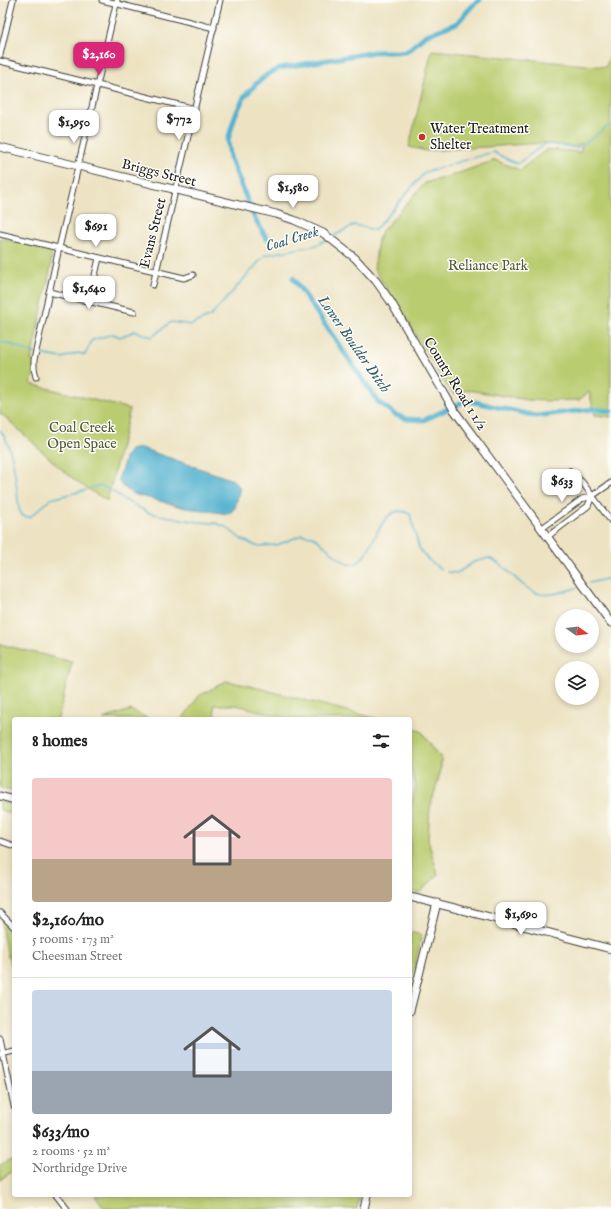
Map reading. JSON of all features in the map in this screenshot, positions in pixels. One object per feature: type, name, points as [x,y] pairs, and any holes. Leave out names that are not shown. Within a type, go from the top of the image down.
[{"type":"street","points":[[0,55],[13,0]]},
{"type":"street","points":[[102,0],[117,2],[214,28]]},
{"type":"street","name":"Evans Street","points":[[153,285],[220,0]]},
{"type":"street","points":[[36,377],[34,360],[58,248],[117,2]]},
{"type":"street","points":[[0,61],[195,108]]},
{"type":"street","name":"Briggs Street","points":[[0,147],[243,206]]},
{"type":"street","name":"County Road 1 1/2","points":[[243,206],[294,220],[323,233],[349,253],[369,272],[385,293],[449,403],[611,622]]},
{"type":"street","points":[[0,234],[184,278],[193,275]]},
{"type":"street","points":[[89,301],[99,258]]},
{"type":"street","points":[[49,292],[134,312]]},
{"type":"street","points":[[570,471],[582,482],[611,522]]},
{"type":"street","points":[[541,529],[582,499],[592,496],[611,483]]},
{"type":"street","points":[[547,537],[588,506],[592,496]]},
{"type":"street","points":[[0,796],[12,799]]},
{"type":"street","points":[[0,842],[12,845]]},
{"type":"street","points":[[412,897],[611,949]]},
{"type":"street","points":[[412,1003],[437,903]]},
{"type":"street","points":[[0,913],[12,925]]},
{"type":"street","points":[[0,1039],[12,1097]]},
{"type":"street","points":[[2,1054],[12,1052]]},
{"type":"street","points":[[58,1197],[67,1209]]},
{"type":"street","points":[[364,1209],[367,1197]]},
{"type":"green space","name":"Reliance Park","points":[[432,50],[606,67],[611,51],[611,417],[595,415],[589,392],[579,400],[546,401],[528,400],[468,390],[453,394],[374,269],[378,240],[382,231],[425,183],[495,160],[520,170],[547,149],[580,152],[583,143],[575,147],[543,143],[427,151],[409,147]]},
{"type":"green space","name":"Coal Creek Open Space","points":[[0,238],[48,250],[51,253],[51,266],[31,360],[37,362],[31,384],[130,409],[107,501],[77,482],[0,414]]},
{"type":"green space","points":[[0,644],[72,662],[58,717],[12,717],[12,791],[0,788]]},
{"type":"green space","points":[[226,681],[370,717],[283,717],[236,705],[214,705],[215,717],[183,717],[199,696]]},
{"type":"green space","points":[[131,710],[145,717],[109,717]]},
{"type":"green space","points":[[412,729],[421,731],[441,758],[441,770],[430,808],[428,840],[438,875],[419,893],[412,891],[412,802],[416,786],[412,773]]},
{"type":"green space","points":[[0,801],[12,804],[12,813],[0,810]]},
{"type":"green space","points":[[3,919],[12,929],[12,967],[5,944],[2,924]]},
{"type":"green space","points":[[412,932],[422,935],[412,977]]},
{"type":"green space","points":[[12,1159],[12,1171],[0,1180],[0,1165]]},
{"type":"green space","points":[[96,1197],[360,1197],[357,1209],[105,1209]]},
{"type":"water","points":[[141,448],[233,480],[240,487],[235,508],[229,514],[186,508],[133,494],[122,486],[118,480],[126,456],[130,450]]},
{"type":"waterway","name":"Lower Boulder Ditch","points":[[267,239],[254,217],[230,157],[228,140],[235,116],[244,97],[268,74],[280,68],[374,52],[406,52],[426,35],[457,23],[474,4],[480,0]]},
{"type":"waterway","name":"Coal Creek","points":[[332,237],[354,225],[375,230],[425,172],[493,152],[517,164],[545,144],[578,148],[611,124]]},
{"type":"waterway","name":"Coal Creek","points":[[0,343],[8,343],[29,352],[62,358],[78,353],[85,355],[92,340],[113,334],[120,337],[135,331],[152,337],[171,322],[191,325],[211,316],[265,255],[317,245],[327,239]]},
{"type":"waterway","name":"Lower Boulder Ditch","points":[[293,278],[379,403],[396,415],[407,419],[424,420],[465,401],[536,416],[593,409],[611,411]]},
{"type":"waterway","points":[[0,430],[5,438],[12,457],[19,509],[22,516],[30,517],[51,499],[86,490]]},
{"type":"waterway","points":[[90,488],[100,486],[110,489],[123,499],[149,513],[198,522],[215,523],[226,527],[241,539],[256,546],[277,545],[302,535],[313,536],[348,564],[356,564],[365,555],[382,524],[394,512],[401,511],[410,514],[419,548],[428,560],[441,569]]},
{"type":"waterway","points":[[447,572],[457,573],[474,562],[489,558],[501,565],[527,588],[534,592],[548,595],[576,588]]},
{"type":"waterway","points":[[589,583],[611,578]]},
{"type":"place","name":"Water Treatment Shelter","points":[[422,137]]}]
